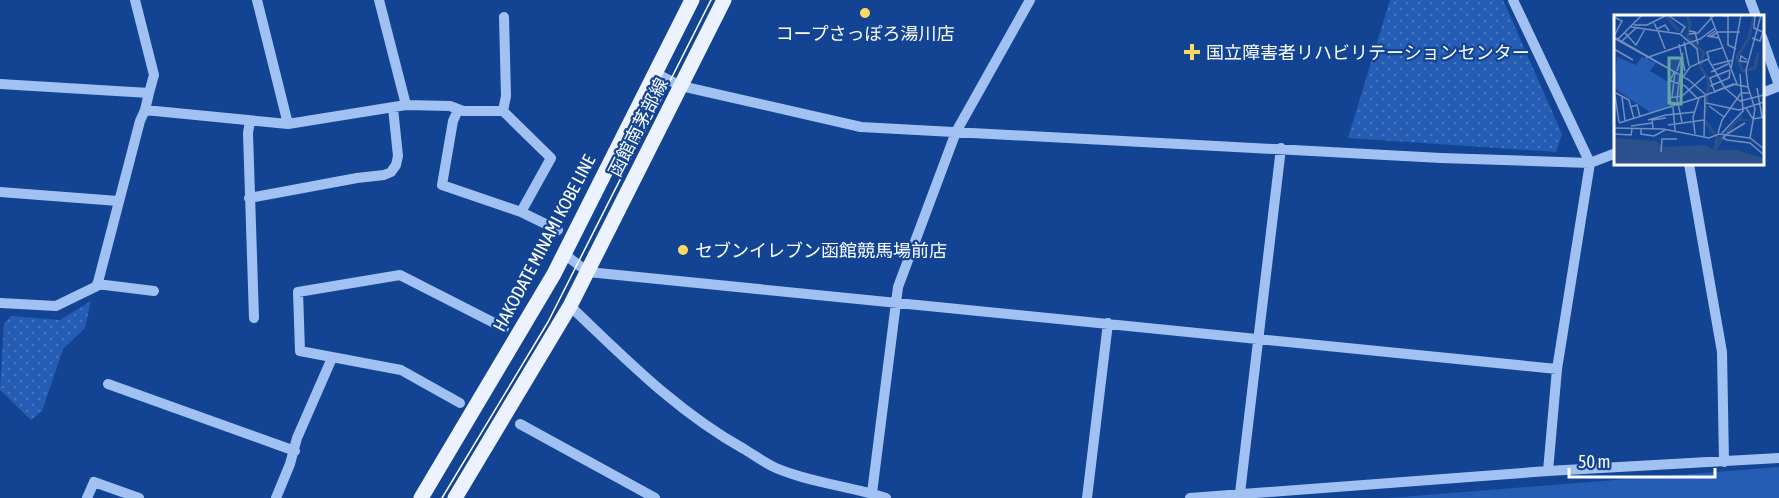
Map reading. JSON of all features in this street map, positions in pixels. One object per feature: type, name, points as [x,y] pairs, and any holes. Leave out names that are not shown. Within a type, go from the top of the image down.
[{"type":"main road","name":"HAKODATE MINAMI KOBE LINE","points":[[420,498],[543,293],[692,0]]},
{"type":"main road","name":"函館南茅部線","points":[[588,272],[724,0]]},
{"type":"main road","points":[[455,498],[588,272]]},
{"type":"street","points":[[98,284],[118,201],[154,75],[135,0]]},
{"type":"street","points":[[257,0],[288,124]]},
{"type":"street","points":[[379,0],[406,105]]},
{"type":"street","points":[[872,493],[898,287],[957,132],[1030,0]]},
{"type":"street","points":[[1513,0],[1590,163],[1557,369],[1548,471]]},
{"type":"street","points":[[1750,0],[1756,15]]},
{"type":"street","points":[[503,111],[506,96],[504,17]]},
{"type":"street","points":[[1764,43],[1779,85],[1764,92]]},
{"type":"street","points":[[655,73],[681,86],[861,127],[1590,163],[1614,154]]},
{"type":"street","points":[[0,84],[149,93]]},
{"type":"street","points":[[145,110],[288,124],[406,105],[503,111],[551,158],[521,212]]},
{"type":"street","points":[[249,198],[391,172],[398,156],[393,108]]},
{"type":"street","points":[[458,110],[453,121],[442,185],[521,212],[558,230]]},
{"type":"street","points":[[250,121],[248,133],[249,198],[254,318]]},
{"type":"street","points":[[1240,493],[1281,148]]},
{"type":"street","points":[[1689,165],[1722,352],[1724,462]]},
{"type":"street","points":[[0,192],[118,201]]},
{"type":"street","points":[[564,254],[588,272],[1557,369]]},
{"type":"street","points":[[460,403],[401,370],[300,351],[298,292],[400,274],[504,328]]},
{"type":"street","points":[[0,303],[56,306],[98,284],[154,291]]},
{"type":"street","points":[[570,306],[683,410],[729,441],[775,467],[820,483],[886,498]]},
{"type":"street","points":[[1087,498],[1108,324]]},
{"type":"street","points":[[276,498],[295,451],[297,438],[332,358]]},
{"type":"street","points":[[108,384],[295,451]]},
{"type":"street","points":[[520,424],[655,498]]},
{"type":"street","points":[[1190,498],[1548,471],[1779,458]]},
{"type":"street","points":[[87,498],[94,482],[139,498]]},
{"type":"shaded area","points":[[1390,0],[1503,0],[1562,134],[1556,152],[1348,138]]},
{"type":"shaded area","points":[[91,301],[85,328],[63,349],[42,411],[31,420],[0,390],[4,323],[11,316],[60,320]]},
{"type":"shaded area","points":[[1779,467],[1779,498],[1389,498]]},
{"type":"tram line","points":[[442,498],[548,322],[711,0]]},
{"type":"place","name":"コープさっぽろ湯川店","points":[[865,13]]},
{"type":"place","name":"国立障害者リハビリテーションセンター","points":[[1192,52]]},
{"type":"place","name":"セブンイレブン函館競馬場前店","points":[[683,250]]}]
